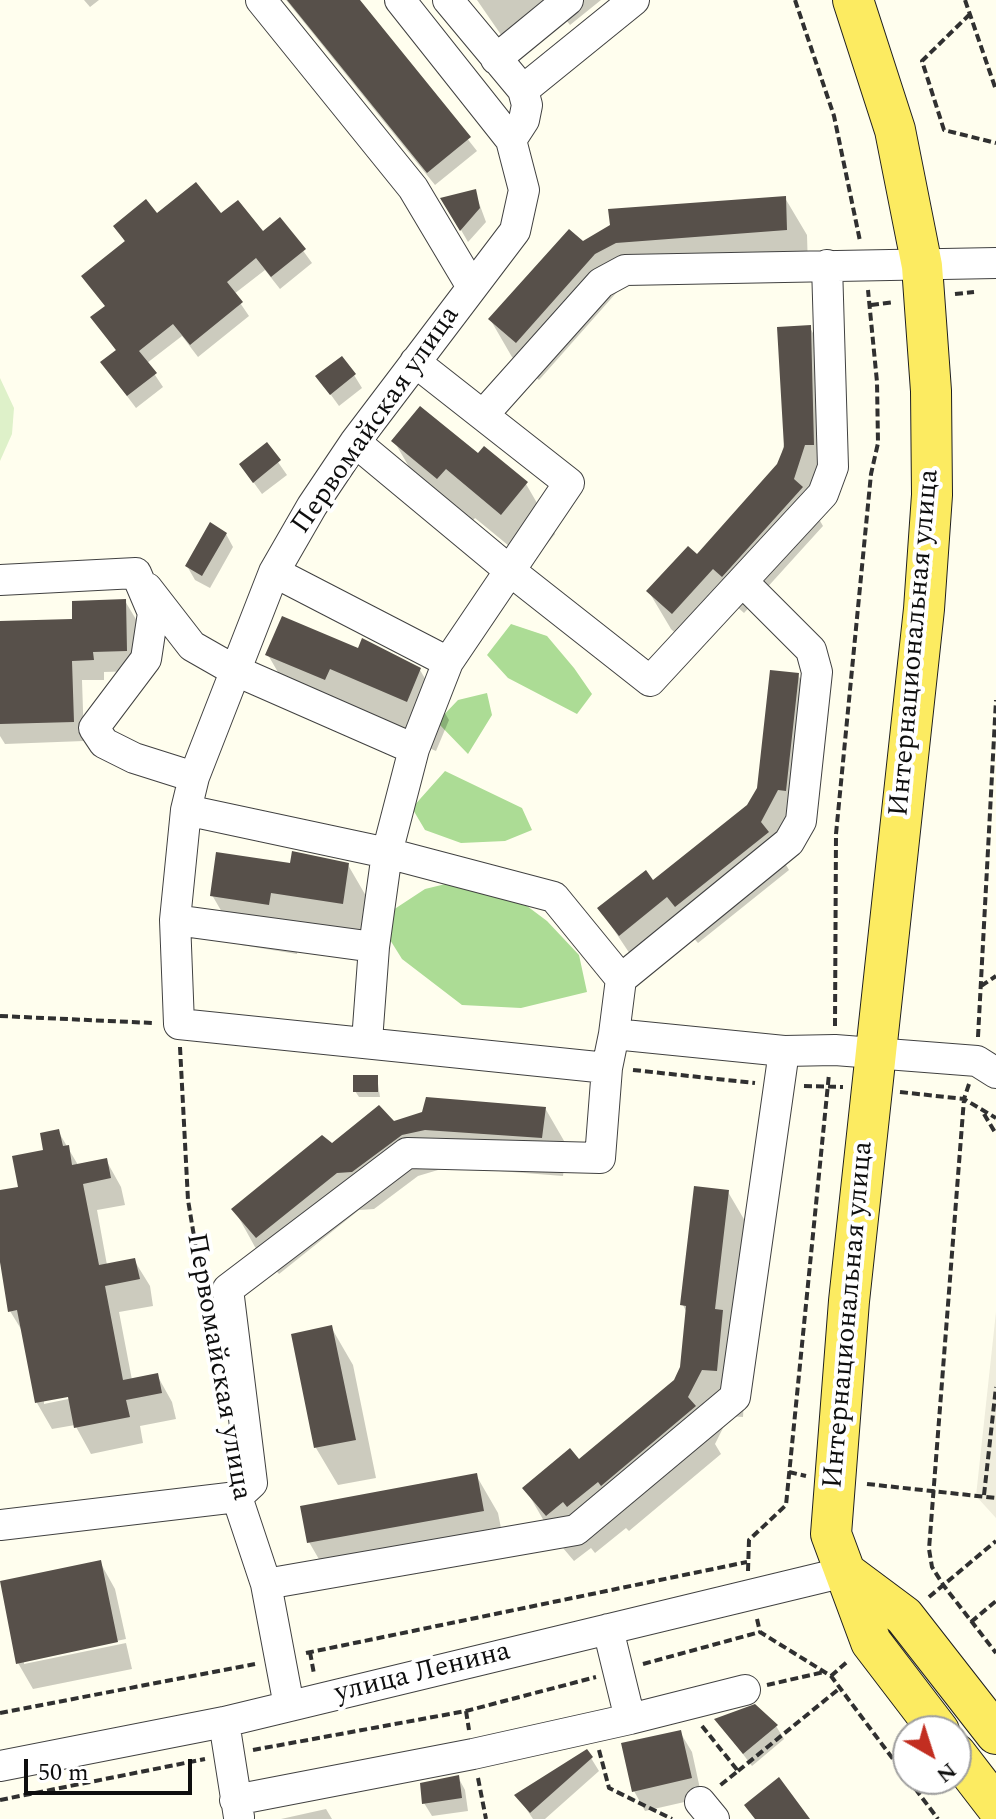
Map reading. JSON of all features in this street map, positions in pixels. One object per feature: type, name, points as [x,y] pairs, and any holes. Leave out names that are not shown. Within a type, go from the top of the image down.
[{"type":"main road","name":"Интернациональная улица","points":[[845,1572],[831,1534],[832,1481],[924,609],[932,495],[931,391],[922,266],[895,130],[853,0]]},
{"type":"main road","points":[[845,1572],[871,1642],[927,1715]]},
{"type":"main road","points":[[845,1572],[904,1616],[996,1734]]},
{"type":"main road","points":[[972,1775],[996,1806]]},
{"type":"street","points":[[261,0],[413,188],[472,287]]},
{"type":"street","name":"Первомайская улица","points":[[179,1024],[175,920],[186,810],[194,777],[274,572],[312,506],[355,442],[515,231],[524,190],[511,140],[400,0]]},
{"type":"street","points":[[448,0],[523,90],[527,105],[524,120],[511,140]]},
{"type":"street","points":[[496,59],[568,0]]},
{"type":"street","points":[[523,90],[634,0]]},
{"type":"street","points":[[483,415],[601,283],[625,270],[996,263]]},
{"type":"street","points":[[355,442],[509,570],[650,681],[823,494],[833,467],[827,265]]},
{"type":"street","points":[[367,1041],[374,947],[387,853],[414,749],[448,662],[569,483],[415,362]]},
{"type":"street","points":[[274,572],[448,662]]},
{"type":"street","points":[[136,573],[192,646],[234,670],[414,749]]},
{"type":"street","points":[[0,580],[136,573]]},
{"type":"street","points":[[136,573],[153,613],[146,659],[94,728],[104,743],[134,758],[194,777]]},
{"type":"street","points":[[0,1525],[237,1497],[252,1483],[228,1289],[407,1153],[600,1158],[607,1068],[621,979],[789,842],[801,821],[817,672],[811,650],[743,582]]},
{"type":"street","points":[[186,810],[387,853],[554,897],[621,979]]},
{"type":"street","points":[[175,920],[374,947]]},
{"type":"street","points":[[179,1024],[607,1068]]},
{"type":"street","points":[[614,1034],[784,1051],[835,1050],[987,1067]]},
{"type":"street","points":[[266,1584],[576,1530],[735,1397],[784,1051]]},
{"type":"street","name":"Первомайская улица","points":[[237,1497],[266,1584],[289,1706]]},
{"type":"street","name":"улица Ленина","points":[[0,1766],[224,1722],[845,1572]]},
{"type":"street","points":[[608,1629],[630,1719]]},
{"type":"street","points":[[224,1722],[237,1810],[745,1690]]},
{"type":"path","points":[[965,0],[996,90]]},
{"type":"path","points":[[970,14],[922,61],[944,130],[996,143]]},
{"type":"path","points":[[996,700],[981,986],[987,1067],[964,1099],[931,1491],[929,1549],[932,1567],[944,1586],[996,1653]]},
{"type":"path","points":[[981,986],[996,976]]},
{"type":"path","points":[[0,1016],[179,1024]]},
{"type":"path","name":"Первомайская улица","points":[[179,1024],[188,1200],[203,1294]]},
{"type":"path","points":[[964,1099],[996,1118]]},
{"type":"path","points":[[983,1112],[996,1134]]},
{"type":"path","points":[[984,1495],[996,1387]]},
{"type":"path","points":[[0,1713],[280,1659],[747,1562],[749,1540],[786,1505],[789,1472]]},
{"type":"path","points":[[931,1491],[996,1498]]},
{"type":"path","points":[[944,1586],[996,1541]]},
{"type":"path","points":[[753,1595],[760,1632],[824,1672],[840,1688],[892,1758]]},
{"type":"path","points":[[971,1622],[996,1601]]},
{"type":"path","points":[[0,1800],[466,1711],[760,1632]]},
{"type":"path","points":[[745,1690],[824,1672]]},
{"type":"path","points":[[707,1810],[738,1771],[840,1688]]},
{"type":"path","points":[[686,1706],[738,1771]]},
{"type":"path","points":[[594,1727],[609,1788],[672,1819]]},
{"type":"path","points":[[920,1795],[938,1819]]},
{"type":"green space","points":[[0,378],[14,408],[12,434],[0,461]]},
{"type":"green space","points":[[511,624],[547,636],[574,668],[592,694],[577,714],[508,678],[487,655]]},
{"type":"green space","points":[[487,693],[492,715],[468,754],[437,722],[458,700]]},
{"type":"green space","points":[[445,771],[522,808],[532,830],[505,841],[461,843],[425,830],[412,808]]},
{"type":"green space","points":[[462,880],[511,894],[547,921],[579,955],[587,992],[521,1008],[462,1005],[402,959],[382,927],[393,910],[425,889]]},
{"type":"shaded area","points":[[996,1312],[996,1518],[976,1496]]},
{"type":"building","points":[[287,0],[360,0],[471,137],[427,173]]},
{"type":"building","points":[[196,182],[221,213],[238,200],[263,231],[280,217],[306,249],[271,277],[256,258],[227,282],[243,302],[190,345],[173,324],[139,351],[157,373],[127,396],[100,362],[116,350],[90,317],[105,306],[81,276],[125,241],[113,226],[146,199],[157,213]]},
{"type":"building","points":[[476,189],[480,208],[460,231],[440,198]]},
{"type":"building","points":[[786,196],[787,230],[616,243],[595,254],[516,343],[488,319],[569,229],[583,241],[610,225],[608,209]]},
{"type":"building","points":[[811,325],[814,445],[805,445],[794,479],[803,487],[722,577],[713,569],[672,614],[646,591],[688,546],[697,554],[777,464],[784,447],[777,327]]},
{"type":"building","points":[[342,356],[356,374],[330,395],[315,376]]},
{"type":"building","points":[[420,406],[478,453],[484,446],[528,482],[501,515],[446,469],[437,479],[391,441]]},
{"type":"building","points":[[267,442],[281,460],[253,483],[239,464]]},
{"type":"building","points":[[210,522],[227,533],[202,576],[185,566]]},
{"type":"building","points":[[126,599],[127,651],[93,652],[94,660],[72,661],[74,722],[0,724],[0,621],[72,619],[72,601]]},
{"type":"building","points":[[282,616],[358,648],[362,638],[421,668],[407,702],[330,669],[325,680],[265,655]]},
{"type":"building","points":[[770,670],[799,673],[786,791],[778,790],[761,822],[769,832],[675,907],[667,897],[619,936],[597,908],[646,870],[653,880],[747,805],[757,788]]},
{"type":"building","points":[[292,851],[349,863],[343,904],[271,893],[269,905],[210,896],[216,852],[290,863]]},
{"type":"building","points":[[353,1075],[378,1075],[378,1092],[353,1092]]},
{"type":"building","points":[[426,1097],[546,1107],[542,1138],[425,1130],[402,1135],[352,1172],[337,1173],[256,1238],[231,1209],[322,1135],[332,1143],[379,1105],[394,1121],[422,1112]]},
{"type":"building","points":[[59,1129],[63,1146],[69,1145],[72,1165],[107,1158],[111,1178],[83,1184],[99,1265],[135,1258],[140,1279],[105,1286],[123,1380],[158,1373],[162,1393],[126,1400],[130,1417],[74,1428],[68,1397],[35,1403],[17,1310],[8,1312],[0,1262],[0,1190],[18,1187],[12,1156],[43,1150],[40,1133]]},
{"type":"building","points":[[694,1186],[729,1190],[715,1309],[723,1310],[717,1371],[702,1370],[688,1397],[696,1406],[601,1486],[598,1482],[567,1507],[563,1502],[546,1516],[522,1488],[570,1448],[579,1459],[674,1380],[680,1367],[686,1306],[680,1305]]},
{"type":"building","points":[[332,1325],[356,1440],[314,1448],[291,1334]]},
{"type":"building","points":[[477,1473],[484,1511],[307,1543],[300,1506]]},
{"type":"building","points":[[101,1560],[118,1642],[16,1664],[0,1581]]},
{"type":"building","points":[[755,1704],[778,1725],[743,1754],[714,1719]]},
{"type":"building","points":[[681,1730],[692,1778],[632,1792],[621,1743]]},
{"type":"building","points":[[587,1749],[593,1757],[530,1813],[514,1795]]},
{"type":"building","points":[[459,1775],[462,1798],[422,1804],[420,1783]]},
{"type":"building","points":[[779,1777],[810,1819],[755,1819],[744,1805]]}]
